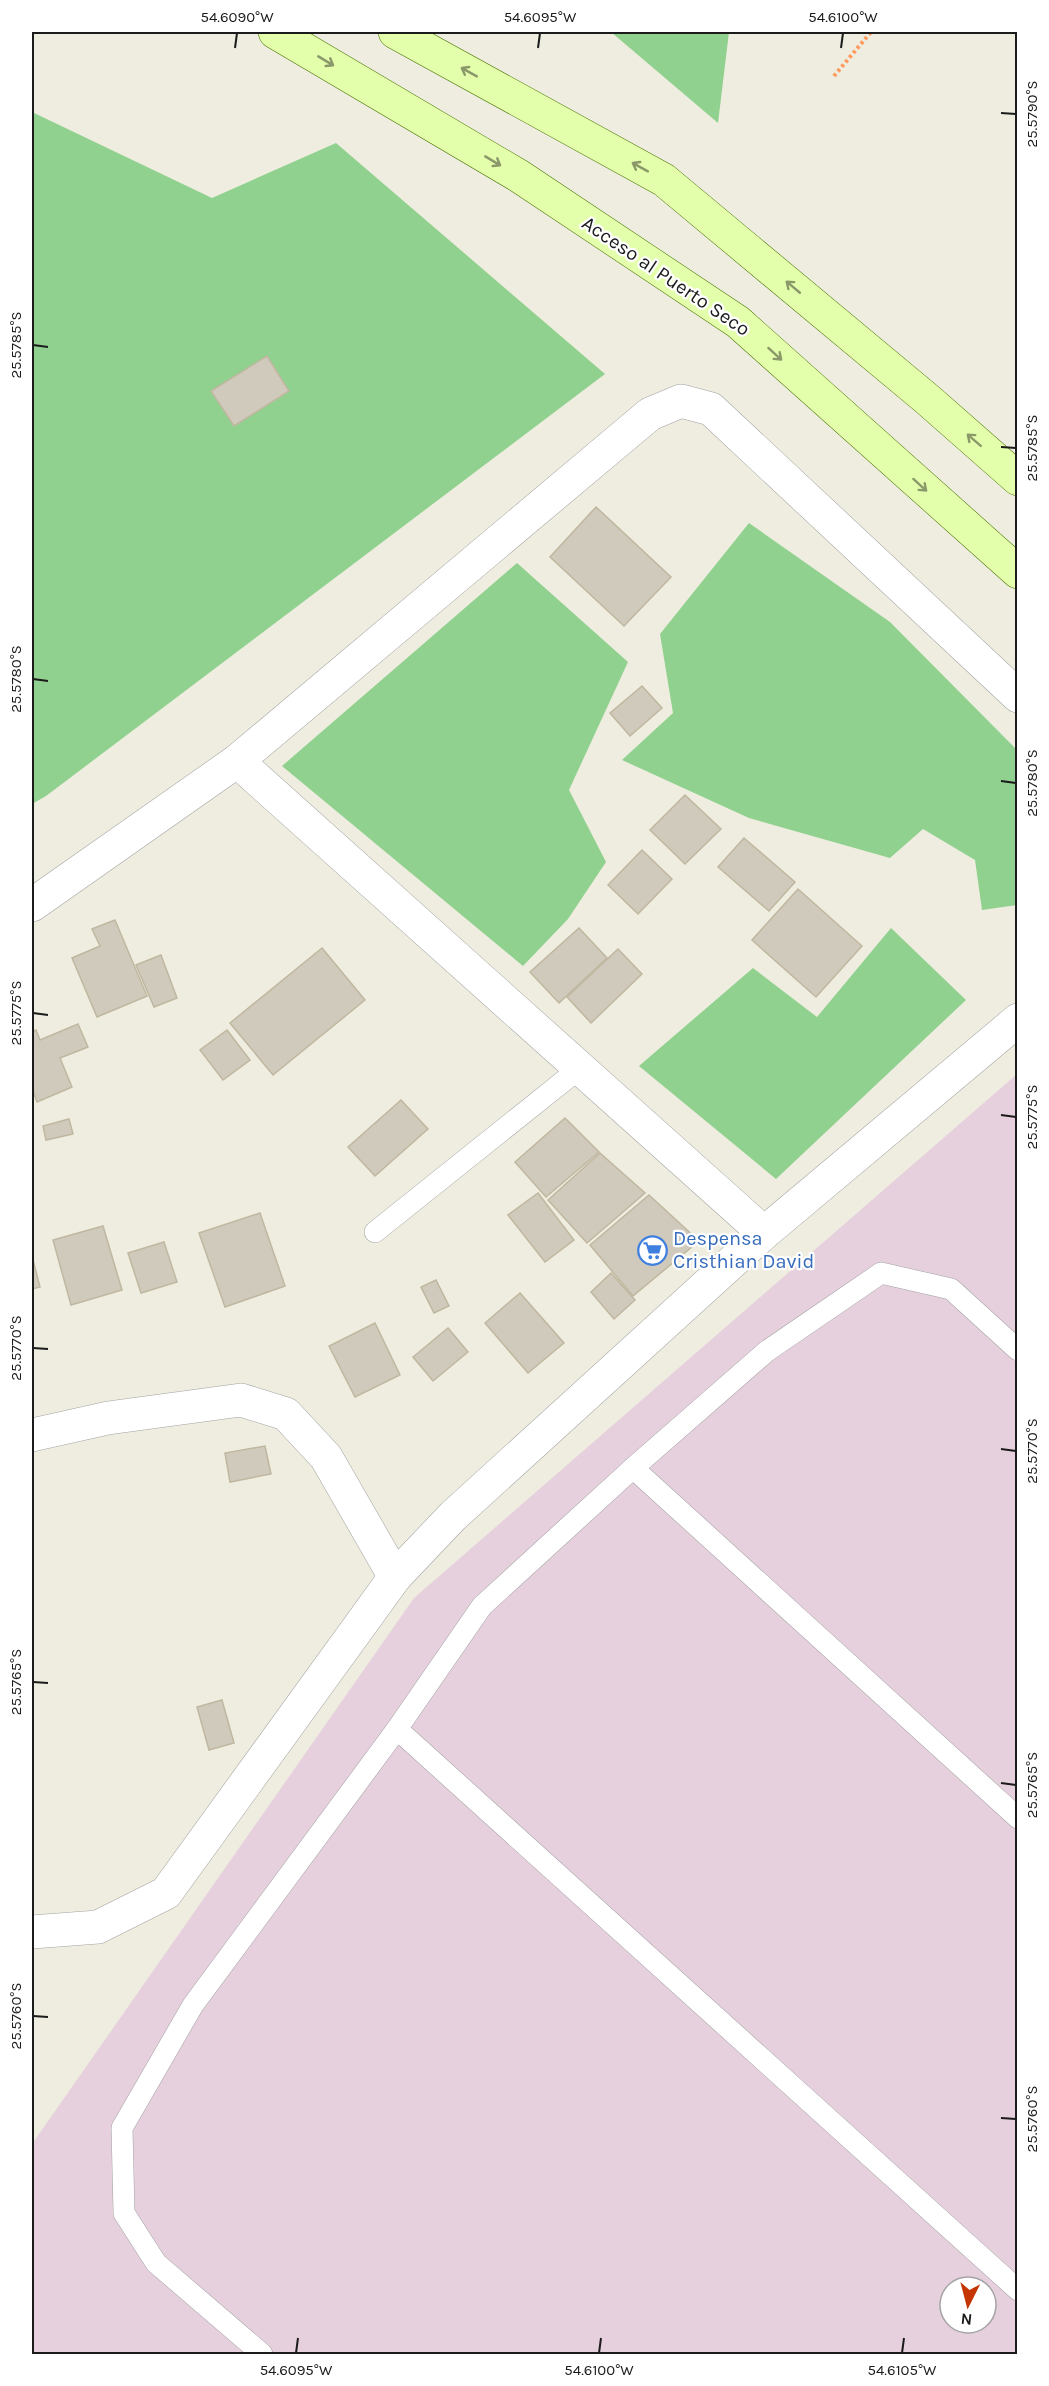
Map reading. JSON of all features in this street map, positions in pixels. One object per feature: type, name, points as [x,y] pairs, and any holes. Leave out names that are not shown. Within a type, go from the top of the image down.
[{"type":"main road","name":"Acceso al Puerto Seco","points":[[275,32],[519,176],[738,322],[1017,572]]},
{"type":"main road","points":[[395,32],[664,180],[927,399],[1017,479]]},
{"type":"street","points":[[32,905],[237,761],[650,414],[681,401],[711,409],[1017,696]]},
{"type":"street","points":[[237,761],[764,1233]]},
{"type":"street","points":[[32,1932],[98,1927],[166,1893],[395,1577],[453,1516],[764,1233],[1017,1020]]},
{"type":"street","points":[[32,1435],[108,1418],[241,1400],[286,1414],[326,1457],[395,1577]]},
{"type":"lane","points":[[375,1232],[580,1068]]},
{"type":"lane","points":[[262,2355],[156,2263],[124,2213],[122,2128],[193,2005],[397,1729],[482,1606],[633,1468],[767,1351],[881,1273],[951,1289],[1017,1350]]},
{"type":"lane","points":[[633,1468],[1017,1818]]},
{"type":"lane","points":[[397,1729],[1017,2290]]},
{"type":"path","points":[[834,76],[871,32]]},
{"type":"shaded area","points":[[1017,1074],[1017,2354],[32,2354],[32,2144],[414,1598]]},
{"type":"green space","points":[[611,32],[729,32],[718,123]]},
{"type":"green space","points":[[32,112],[212,198],[336,143],[605,374],[46,796],[32,804]]},
{"type":"green space","points":[[749,523],[890,622],[1017,750],[1017,905],[982,910],[975,860],[923,829],[890,858],[749,818],[622,760],[673,713],[660,634]]},
{"type":"green space","points":[[517,563],[628,662],[569,790],[606,862],[568,919],[523,966],[282,766]]},
{"type":"green space","points":[[891,928],[966,1000],[776,1179],[639,1066],[753,968],[817,1017]]},
{"type":"building","points":[[267,356],[289,391],[234,426],[211,391]]},
{"type":"building","points":[[596,507],[671,577],[624,626],[550,557]]},
{"type":"building","points":[[642,686],[662,708],[630,736],[610,713]]},
{"type":"building","points":[[685,795],[721,829],[685,864],[650,830]]},
{"type":"building","points":[[744,838],[795,882],[769,911],[718,867]]},
{"type":"building","points":[[642,850],[672,879],[638,914],[608,885]]},
{"type":"building","points":[[798,889],[862,946],[816,997],[752,940]]},
{"type":"building","points":[[115,920],[147,996],[97,1017],[72,958],[100,946],[92,929]]},
{"type":"building","points":[[579,928],[607,958],[559,1003],[530,972]]},
{"type":"building","points":[[322,948],[365,1000],[273,1075],[230,1023]]},
{"type":"building","points":[[618,949],[642,974],[591,1023],[567,997]]},
{"type":"building","points":[[161,955],[177,998],[154,1007],[136,965]]},
{"type":"building","points":[[78,1024],[88,1047],[60,1058],[72,1087],[37,1102],[32,1088],[32,1032],[36,1030],[40,1040]]},
{"type":"building","points":[[227,1030],[250,1060],[223,1080],[200,1050]]},
{"type":"building","points":[[401,1100],[428,1129],[375,1176],[348,1147]]},
{"type":"building","points":[[565,1118],[599,1152],[546,1197],[515,1162]]},
{"type":"building","points":[[69,1119],[73,1134],[46,1140],[43,1126]]},
{"type":"building","points":[[600,1153],[645,1193],[587,1243],[548,1200]]},
{"type":"building","points":[[538,1193],[574,1240],[545,1262],[508,1215]]},
{"type":"building","points":[[649,1195],[699,1241],[633,1296],[590,1245]]},
{"type":"building","points":[[260,1213],[285,1286],[225,1307],[199,1233]]},
{"type":"building","points":[[103,1226],[122,1290],[71,1305],[53,1240]]},
{"type":"building","points":[[164,1242],[177,1282],[141,1293],[128,1253]]},
{"type":"building","points":[[32,1256],[40,1287],[32,1289]]},
{"type":"building","points":[[611,1273],[635,1300],[614,1319],[591,1292]]},
{"type":"building","points":[[436,1280],[449,1306],[434,1313],[421,1287]]},
{"type":"building","points":[[520,1293],[564,1343],[528,1373],[485,1323]]},
{"type":"building","points":[[375,1323],[400,1375],[355,1397],[329,1346]]},
{"type":"building","points":[[448,1328],[468,1352],[433,1381],[413,1357]]},
{"type":"building","points":[[265,1446],[271,1474],[230,1482],[225,1453]]},
{"type":"building","points":[[222,1700],[234,1743],[209,1750],[197,1707]]},
{"type":"place","name":"Despensa Cristhian David","points":[[652,1250]]}]
